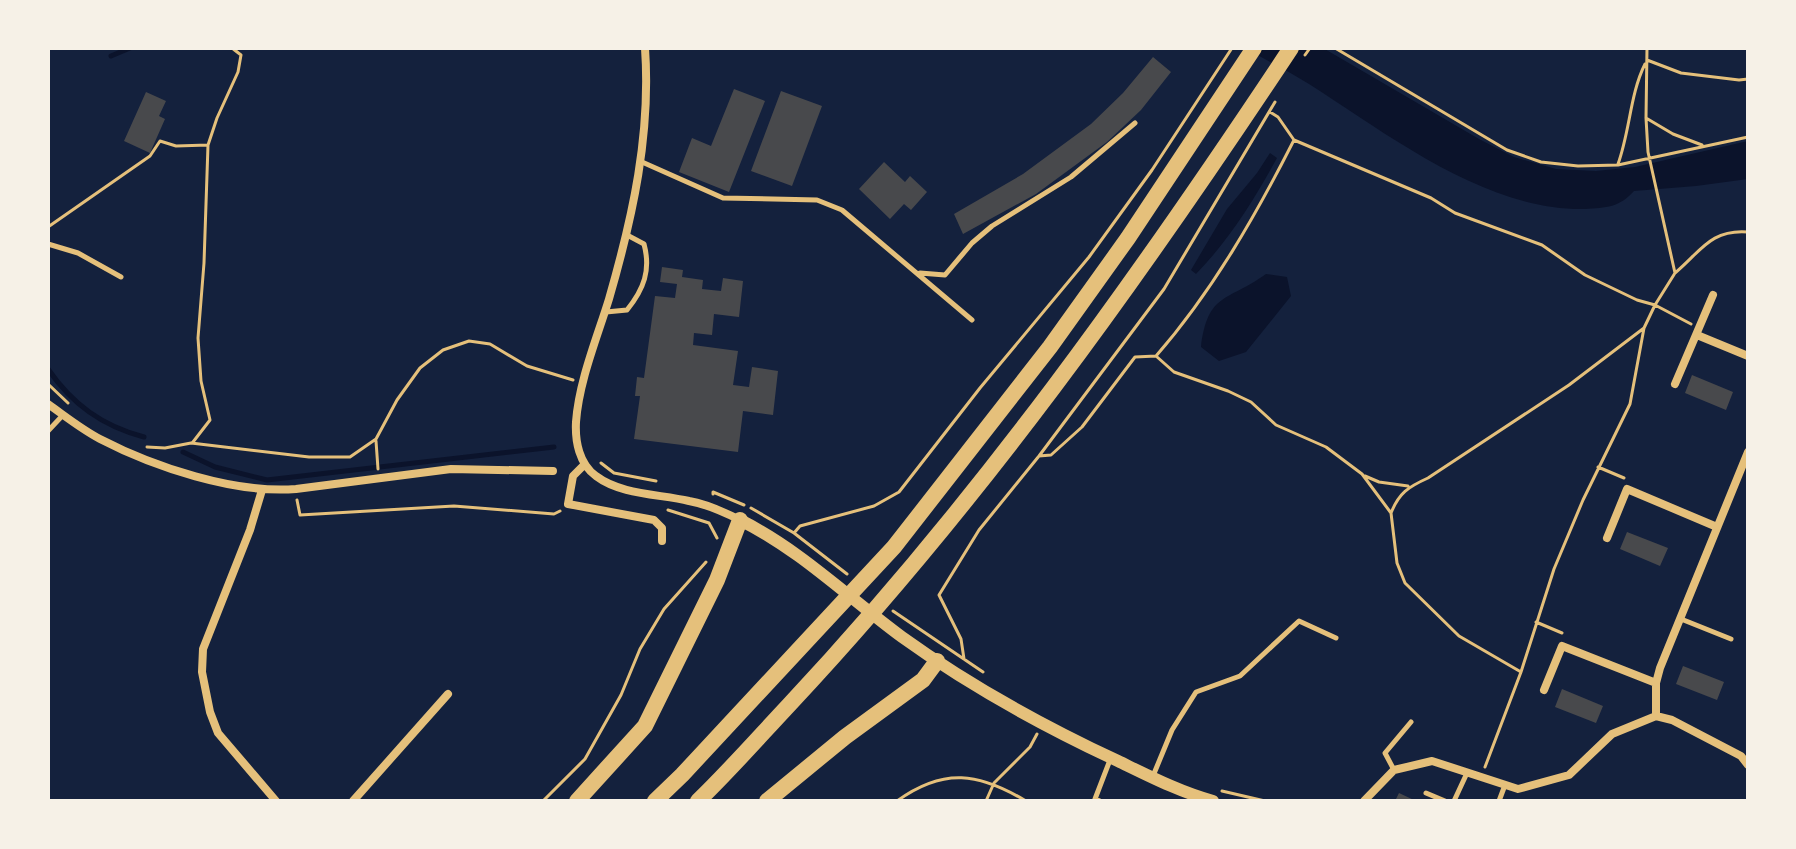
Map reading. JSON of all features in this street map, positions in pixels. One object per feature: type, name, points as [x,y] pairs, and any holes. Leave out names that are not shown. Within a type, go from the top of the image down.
[{"type":"highway","points":[[655,801],[894,547],[1050,347],[1128,238],[1254,48]]},
{"type":"highway","points":[[698,801],[842,649],[916,564],[1074,363],[1270,95],[1291,48]]},
{"type":"highway","points":[[577,801],[645,726],[717,580],[740,520]]},
{"type":"highway","points":[[767,801],[845,737],[923,680],[937,661]]},
{"type":"street","points":[[645,48],[647,79],[642,162],[627,235],[582,389],[576,420],[578,448],[585,464],[596,477],[613,486],[693,501],[740,520],[773,538],[937,661],[1042,723],[1152,777],[1213,801]]},
{"type":"street","points":[[1675,384],[1713,295]]},
{"type":"street","points":[[1697,335],[1748,356]]},
{"type":"street","points":[[48,404],[98,438],[224,485],[262,490],[296,489],[451,469],[553,471]]},
{"type":"street","points":[[1656,716],[1656,683],[1748,452]]},
{"type":"street","points":[[585,464],[573,476],[568,504],[654,520],[662,528],[662,541]]},
{"type":"street","points":[[1607,538],[1627,489],[1717,527]]},
{"type":"street","points":[[262,490],[250,530],[203,649],[202,672],[210,712],[218,733],[276,801]]},
{"type":"street","points":[[1544,690],[1562,646],[1656,683]]},
{"type":"street","points":[[353,801],[448,694]]},
{"type":"street","points":[[1364,801],[1394,770],[1432,761],[1518,789],[1569,775],[1612,734],[1656,716],[1672,720],[1741,756],[1748,765]]},
{"type":"lane","points":[[919,273],[945,275],[972,243],[992,226],[1071,177],[1135,123]]},
{"type":"lane","points":[[642,162],[723,198],[817,200],[842,210],[972,320]]},
{"type":"lane","points":[[605,312],[627,310],[639,295],[648,262],[644,244],[627,235]]},
{"type":"lane","points":[[48,244],[78,253],[121,277]]},
{"type":"lane","points":[[48,431],[63,415]]},
{"type":"lane","points":[[1680,618],[1731,639]]},
{"type":"lane","points":[[1152,777],[1172,730],[1196,692],[1240,676],[1299,621],[1336,638]]},
{"type":"lane","points":[[1394,770],[1385,753],[1411,722]]},
{"type":"lane","points":[[1100,801],[1095,799],[1111,758]]},
{"type":"lane","points":[[1454,801],[1467,773]]},
{"type":"lane","points":[[1499,801],[1505,785]]},
{"type":"lane","points":[[1426,793],[1445,801]]},
{"type":"path","points":[[191,443],[210,420],[201,381],[198,338],[208,145],[238,72],[241,55],[232,48]]},
{"type":"path","points":[[794,533],[800,526],[874,506],[899,492],[1089,257],[1152,170],[1232,48]]},
{"type":"path","points":[[1335,48],[1507,150],[1541,162],[1578,166],[1618,165],[1748,137]]},
{"type":"path","points":[[1344,54],[1347,48]]},
{"type":"path","points":[[1647,48],[1648,152],[1675,273]]},
{"type":"path","points":[[1618,165],[1628,139],[1638,78],[1647,60]]},
{"type":"path","points":[[1647,60],[1681,73],[1748,79]]},
{"type":"path","points":[[964,659],[961,639],[939,595],[979,530],[1039,456],[1164,289],[1270,112],[1270,95]]},
{"type":"path","points":[[1270,112],[1278,117],[1294,140],[1431,198],[1455,213],[1542,245],[1585,275],[1694,325],[1697,335]]},
{"type":"path","points":[[1646,118],[1673,134],[1702,145]]},
{"type":"path","points":[[1156,356],[1187,321],[1267,193],[1294,140]]},
{"type":"path","points":[[48,227],[150,156],[160,141],[176,146],[208,145]]},
{"type":"path","points":[[1481,779],[1521,672],[1554,569],[1598,467],[1630,404],[1644,328],[1655,305],[1675,273],[1711,239],[1731,230],[1748,232]]},
{"type":"path","points":[[1521,672],[1459,636],[1405,583],[1397,563],[1391,513],[1398,496],[1409,486],[1428,478],[1569,385],[1644,328]]},
{"type":"path","points":[[138,444],[165,448],[191,443],[294,456],[350,457],[376,439],[397,400],[420,368],[443,350],[469,341],[490,344],[527,366],[576,381]]},
{"type":"path","points":[[1039,456],[1051,455],[1082,427],[1135,357],[1156,356],[1174,372],[1251,402],[1276,425],[1326,447],[1362,474],[1379,482],[1409,486]]},
{"type":"path","points":[[48,384],[78,411]]},
{"type":"path","points":[[376,439],[377,462]]},
{"type":"path","points":[[1598,467],[1629,480],[1627,489]]},
{"type":"path","points":[[1362,474],[1391,513]]},
{"type":"path","points":[[296,489],[300,515],[454,506],[554,514]]},
{"type":"path","points":[[694,517],[709,523],[717,535],[717,543]]},
{"type":"path","points":[[773,520],[800,537]]},
{"type":"path","points":[[543,801],[585,759],[621,695],[640,649],[664,609],[710,558]]},
{"type":"path","points":[[1536,622],[1566,635],[1562,646]]},
{"type":"path","points":[[954,653],[977,669]]},
{"type":"path","points":[[986,801],[994,783],[1030,747],[1042,723]]},
{"type":"path","points":[[897,801],[935,780],[966,777],[994,783],[1026,801]]},
{"type":"water","points":[[1245,48],[1323,48],[1479,139],[1514,157],[1556,169],[1596,171],[1635,167],[1748,141],[1748,179],[1634,191],[1618,203],[1593,209],[1548,206],[1511,197],[1475,184],[1440,166]]},
{"type":"water","points":[[1270,153],[1277,158],[1259,189],[1231,233],[1196,274],[1191,270],[1227,209]]},
{"type":"water","points":[[1266,274],[1287,277],[1291,296],[1246,352],[1219,361],[1201,347],[1209,316],[1222,300]]},
{"type":"building","points":[[1153,57],[1171,72],[1141,110],[1107,142],[1036,194],[963,234],[954,214],[1023,174],[1091,124],[1123,93]]},
{"type":"building","points":[[734,89],[765,101],[729,192],[679,172],[692,138],[711,146]]},
{"type":"building","points":[[781,91],[822,106],[792,186],[751,171]]},
{"type":"building","points":[[146,92],[166,101],[159,116],[165,119],[150,153],[124,141]]},
{"type":"building","points":[[884,162],[905,182],[910,176],[927,192],[911,210],[904,204],[890,219],[859,189]]},
{"type":"building","points":[[662,267],[683,270],[682,277],[703,280],[702,289],[721,291],[723,278],[743,281],[739,317],[714,314],[712,335],[694,333],[693,345],[738,351],[733,385],[749,387],[752,367],[778,371],[773,415],[743,411],[738,452],[634,439],[640,396],[635,396],[637,377],[644,378],[655,296],[675,298],[677,284],[660,282]]},
{"type":"building","points":[[1692,375],[1733,392],[1726,410],[1685,393]]},
{"type":"building","points":[[1627,532],[1668,548],[1660,566],[1620,549]]},
{"type":"building","points":[[1683,666],[1724,682],[1717,700],[1676,684]]},
{"type":"building","points":[[1562,689],[1603,706],[1596,723],[1555,707]]},
{"type":"building","points":[[1399,793],[1416,801],[1395,801]]},
{"type":"waterway","points":[[111,56],[130,48]]},
{"type":"waterway","points":[[48,369],[67,393],[89,412],[115,427],[144,437]]},
{"type":"waterway","points":[[183,452],[215,467],[267,480],[554,447]]}]
